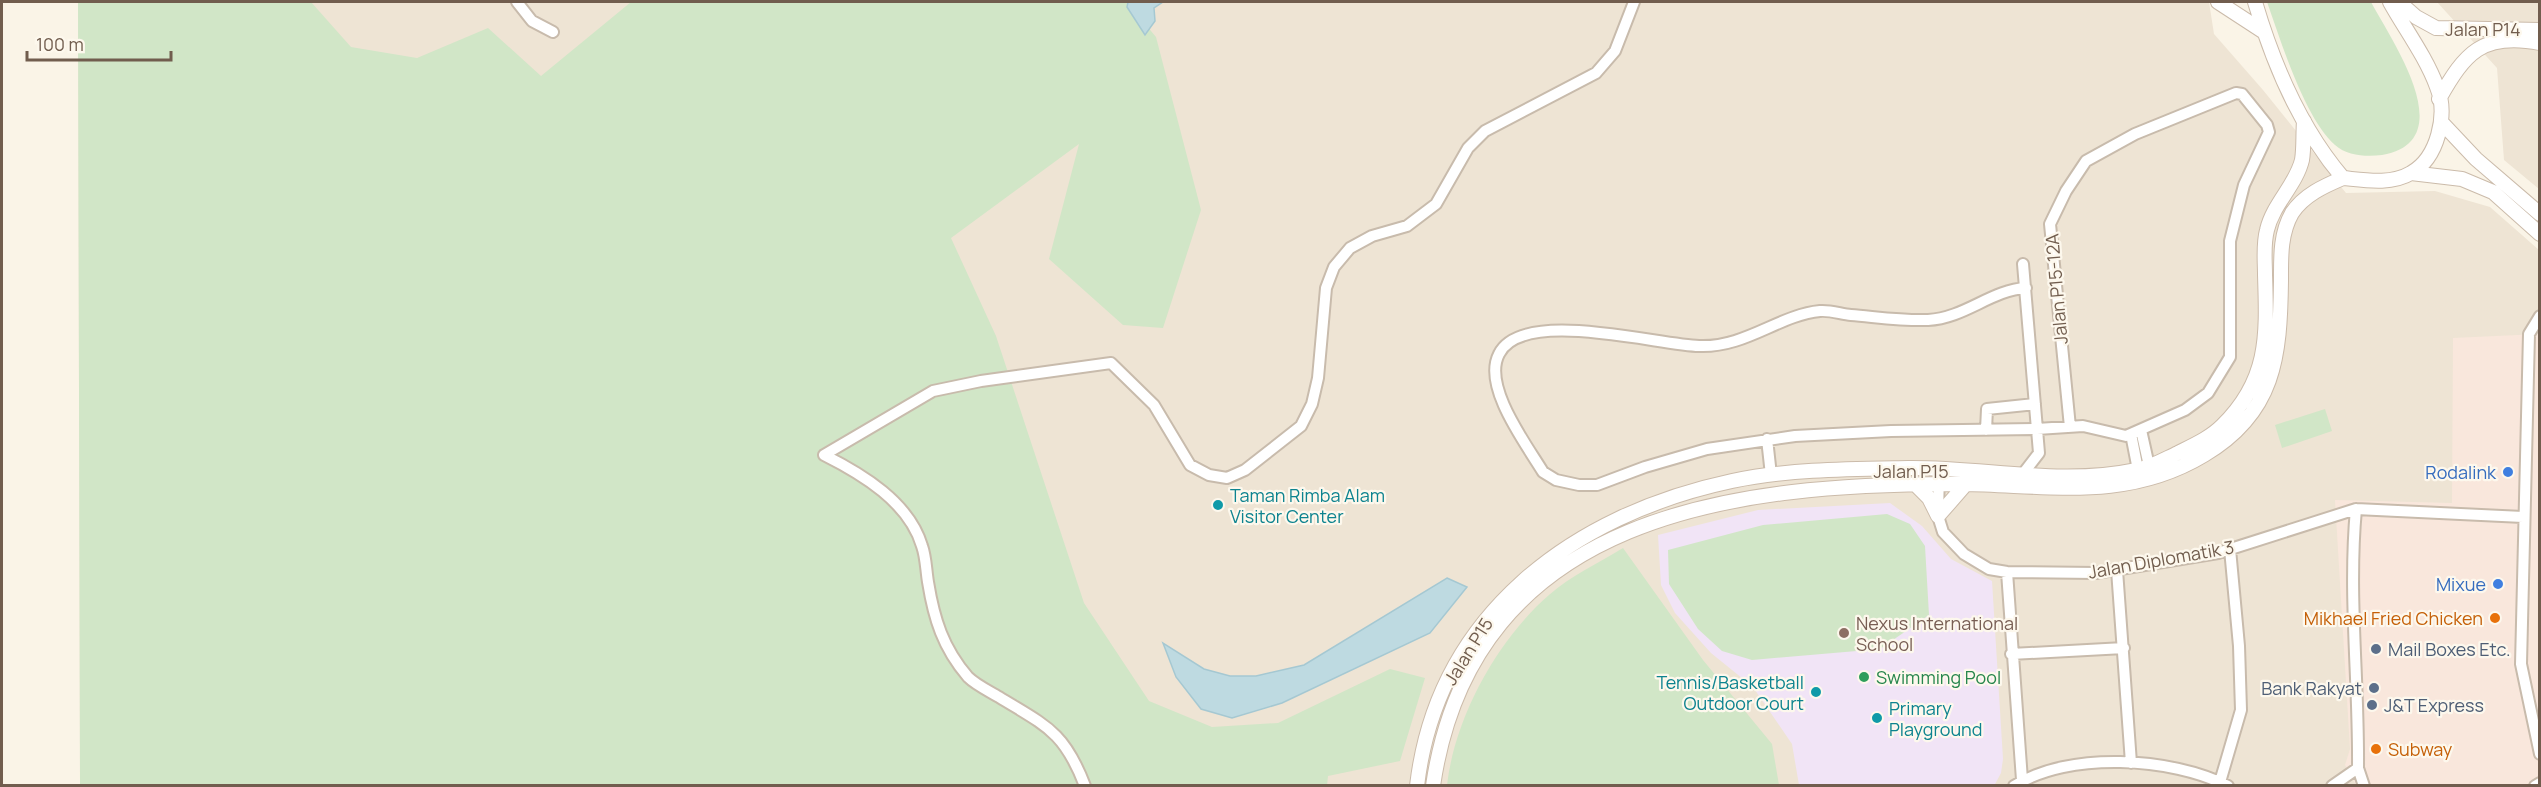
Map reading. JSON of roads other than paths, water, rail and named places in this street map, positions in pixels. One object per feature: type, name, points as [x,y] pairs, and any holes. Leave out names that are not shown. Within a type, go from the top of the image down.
[{"type":"street","points":[[517,2],[532,21],[553,32]]},
{"type":"street","points":[[1085,786],[1073,755],[1053,729],[971,680],[949,653],[936,623],[922,546],[912,525],[898,506],[860,473],[824,455],[933,391],[981,381],[1111,363],[1154,405],[1190,465],[1209,475],[1227,478],[1245,470],[1301,426],[1312,404],[1318,378],[1326,288],[1334,267],[1350,248],[1372,236],[1407,226],[1436,204],[1468,148],[1485,131],[1596,73],[1615,51],[1634,2]]},
{"type":"street","points":[[2218,2],[2264,32]]},
{"type":"street","points":[[2255,2],[2264,32],[2304,121],[2323,155],[2343,178],[2377,182],[2411,173],[2462,179],[2493,192],[2540,234]]},
{"type":"street","points":[[2390,2],[2438,88],[2443,124],[2433,150],[2411,173]]},
{"type":"street","name":"Jalan P14","points":[[2399,2],[2416,17],[2436,28],[2540,30]]},
{"type":"street","name":"Jalan P14","points":[[2439,99],[2454,71],[2471,52],[2487,44],[2526,40],[2540,43]]},
{"type":"street","name":"Jalan P15-12A","points":[[2070,427],[2050,224],[2066,191],[2086,161],[2135,134],[2236,93],[2242,94],[2267,125],[2269,132],[2244,185],[2230,241],[2230,357],[2208,393],[2185,410],[2136,432]]},
{"type":"street","name":"Jalan P15","points":[[1417,786],[1421,750],[1436,706],[1463,652],[1499,603],[1533,569],[1606,524],[1674,497],[1731,481],[1771,475],[1910,468],[2061,477],[2144,468],[2212,435],[2239,408],[2251,391],[2265,351],[2265,241],[2274,211],[2301,162],[2304,121]]},
{"type":"street","points":[[2443,124],[2476,159],[2540,214]]},
{"type":"street","name":"Jalan P15","points":[[1433,786],[1437,757],[1451,707],[1466,675],[1491,638],[1510,612],[1540,586],[1611,538],[1652,521],[1740,498],[1915,484],[1966,484],[2072,490],[2131,483],[2179,469],[2230,437],[2259,404],[2277,360],[2281,254],[2285,230],[2293,212],[2306,197],[2343,178]]},
{"type":"street","points":[[2022,475],[2039,453],[2023,264]]},
{"type":"street","points":[[2026,288],[2012,289],[1958,315],[1928,320],[1820,311],[1793,318],[1732,343],[1702,347],[1670,345],[1598,332],[1533,332],[1511,341],[1499,352],[1494,367],[1495,386],[1543,472],[1556,480],[1579,485],[1597,485],[1699,451],[1767,439],[1890,430],[2037,429],[2083,426],[2108,433],[2136,432],[2144,468]]},
{"type":"street","points":[[2540,316],[2529,334],[2534,347],[2523,517],[2524,588],[2520,664],[2540,754]]},
{"type":"street","points":[[1986,430],[1987,409],[2035,404]]},
{"type":"street","points":[[1767,439],[1771,475]]},
{"type":"street","name":"Jalan Diplomatik 3","points":[[1939,470],[1938,516],[1944,532],[1964,554],[1989,569],[2007,572],[2096,573],[2117,570],[2230,549],[2356,509],[2523,517]]},
{"type":"street","points":[[1915,484],[1929,498],[1938,516],[1966,484]]},
{"type":"street","points":[[2356,509],[2352,555],[2352,610],[2356,656],[2358,768],[2364,786]]},
{"type":"street","points":[[1606,524],[1611,538]]},
{"type":"street","points":[[2007,572],[2018,783],[2052,769],[2074,764],[2131,763],[2171,769],[2224,784],[2241,710],[2239,646],[2230,549]]},
{"type":"street","points":[[2117,570],[2131,763]]},
{"type":"street","points":[[2011,654],[2124,648]]},
{"type":"street","points":[[2332,786],[2358,768]]},
{"type":"street","points":[[2535,786],[2540,783]]},
{"type":"water","points":[[1128,2],[1163,2],[1154,8],[1155,21],[1145,35],[1127,7]]},
{"type":"water","points":[[1447,578],[1467,587],[1430,633],[1282,703],[1232,718],[1201,709],[1176,677],[1163,643],[1204,669],[1230,676],[1256,676],[1304,665]]},
{"type":"place","name":"Rodalink","points":[[2508,472]]},
{"type":"place","name":"Taman Rimba Alam Visitor Center","points":[[1218,505]]},
{"type":"place","name":"Mixue","points":[[2498,584]]},
{"type":"place","name":"Mikhael Fried Chicken","points":[[2495,618]]},
{"type":"place","name":"Nexus International School","points":[[1844,633]]},
{"type":"place","name":"Mail Boxes Etc.","points":[[2376,649]]},
{"type":"place","name":"Swimming Pool","points":[[1864,677]]},
{"type":"place","name":"Bank Rakyat","points":[[2374,688]]},
{"type":"place","name":"Tennis/Basketball Outdoor Court","points":[[1816,692]]},
{"type":"place","name":"J&T Express","points":[[2372,705]]},
{"type":"place","name":"Primary Playground","points":[[1877,718]]},
{"type":"place","name":"Subway","points":[[2376,749]]}]
